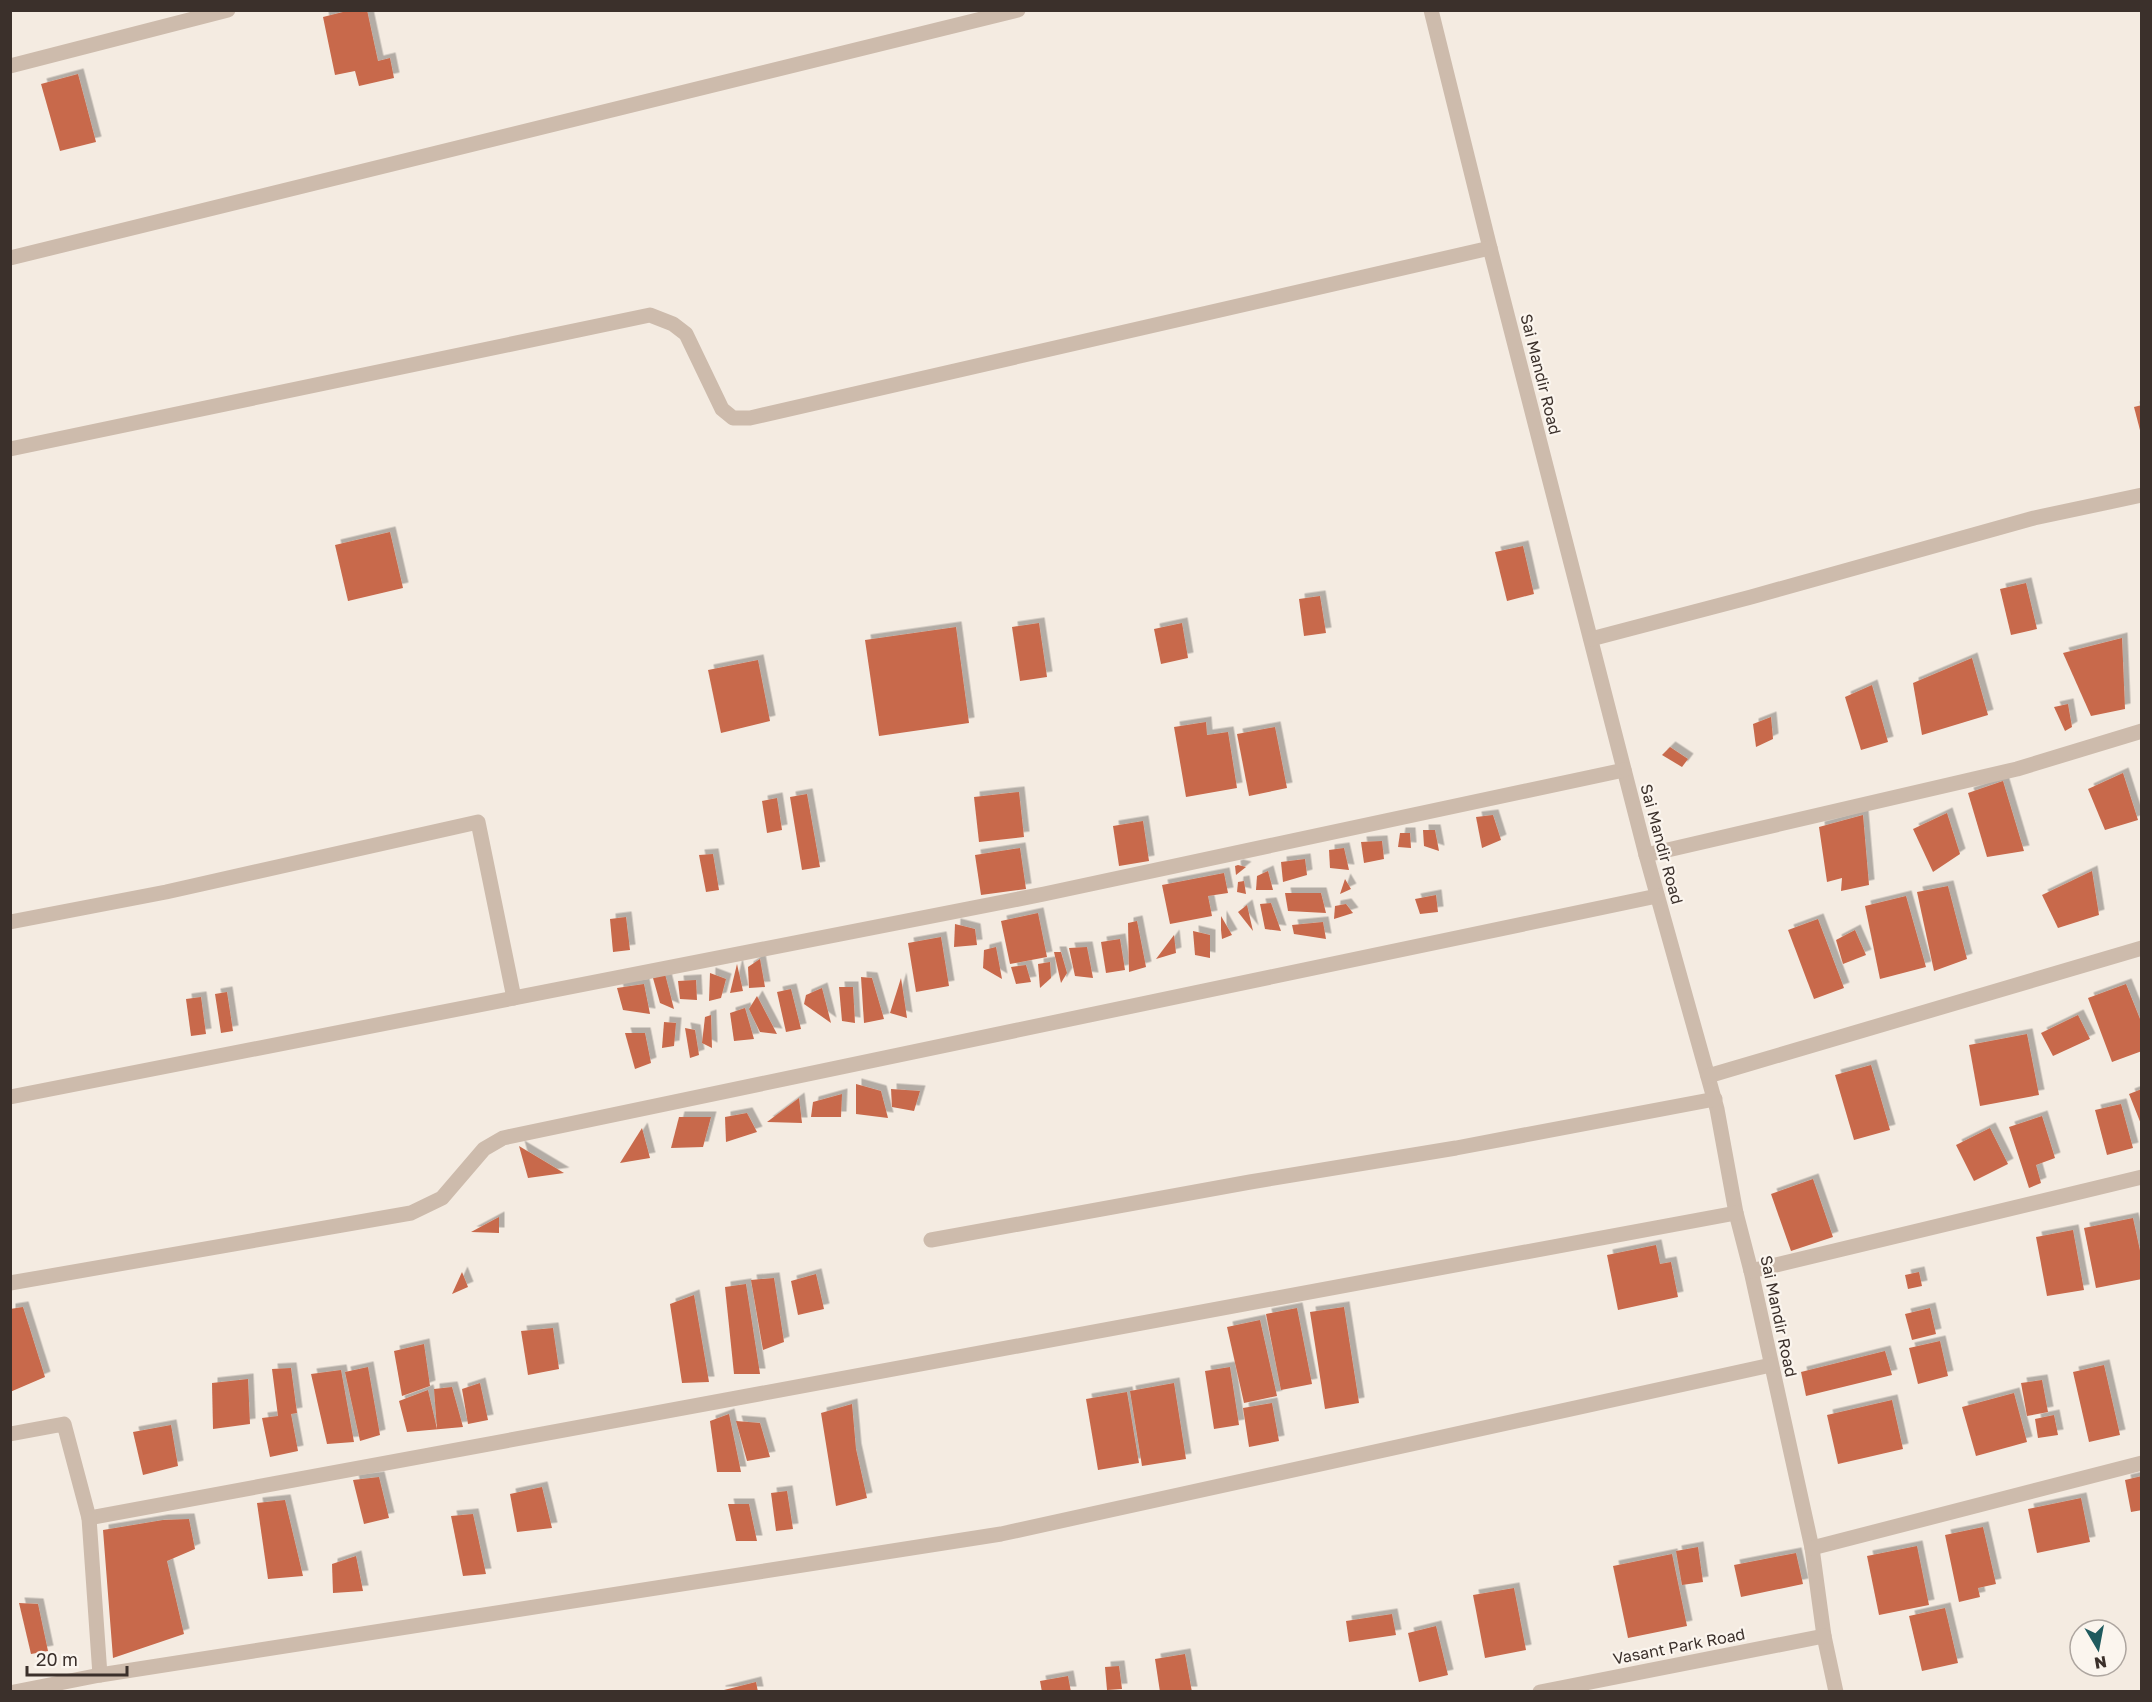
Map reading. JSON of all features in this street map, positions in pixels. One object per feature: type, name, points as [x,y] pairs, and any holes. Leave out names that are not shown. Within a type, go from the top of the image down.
[{"type":"street","points":[[10,258],[1018,10]]},
{"type":"street","name":"Sai Mandir Road","points":[[1431,10],[1646,855],[1714,1099],[1736,1213],[1812,1548],[1824,1636],[1836,1692]]},
{"type":"street","points":[[10,66],[222,11]]},
{"type":"street","points":[[10,449],[650,315],[673,324],[686,334],[722,409],[733,418],[750,418],[1490,248]]},
{"type":"street","points":[[1591,639],[2034,518],[2142,495]]},
{"type":"street","points":[[1646,855],[2017,769],[2142,731]]},
{"type":"street","points":[[10,1097],[1044,894],[1624,770]]},
{"type":"street","points":[[10,922],[166,892],[477,822],[514,998]]},
{"type":"street","points":[[10,1283],[411,1213],[442,1198],[484,1149],[503,1138],[1657,896]]},
{"type":"street","points":[[1708,1076],[2142,948]]},
{"type":"street","points":[[931,1240],[1250,1182],[1456,1148],[1714,1099]]},
{"type":"street","points":[[1751,1271],[2142,1177]]},
{"type":"street","points":[[89,1518],[1736,1213]]},
{"type":"street","points":[[14,1692],[100,1675],[1001,1534],[1771,1365]]},
{"type":"street","points":[[10,1434],[64,1424],[89,1518],[100,1675]]},
{"type":"street","points":[[1812,1548],[2142,1463]]},
{"type":"street","name":"Vasant Park Road","points":[[1540,1692],[1824,1636]]},
{"type":"building","points":[[351,10],[367,10],[378,61],[390,58],[394,78],[359,86],[355,71],[335,75],[323,17]]},
{"type":"building","points":[[78,74],[96,142],[60,151],[41,84]]},
{"type":"building","points":[[2142,405],[2142,434],[2141,434],[2134,407]]},
{"type":"building","points":[[390,532],[403,588],[348,601],[335,545]]},
{"type":"building","points":[[1523,546],[1534,594],[1507,601],[1495,552]]},
{"type":"building","points":[[2026,583],[2037,629],[2011,635],[2000,589]]},
{"type":"building","points":[[1320,596],[1326,633],[1304,636],[1299,599]]},
{"type":"building","points":[[1039,623],[1047,677],[1020,681],[1012,627]]},
{"type":"building","points":[[1182,623],[1188,658],[1161,664],[1154,629]]},
{"type":"building","points":[[956,627],[969,723],[879,736],[865,640]]},
{"type":"building","points":[[2122,638],[2125,709],[2091,716],[2063,653]]},
{"type":"building","points":[[1972,658],[1988,715],[1922,735],[1913,683]]},
{"type":"building","points":[[758,660],[770,721],[721,733],[708,670]]},
{"type":"building","points":[[1872,685],[1888,742],[1861,750],[1845,697]]},
{"type":"building","points":[[2068,704],[2072,727],[2065,731],[2054,707]]},
{"type":"building","points":[[1771,717],[1773,739],[1756,747],[1753,724]]},
{"type":"building","points":[[1206,722],[1207,735],[1228,732],[1237,788],[1186,797],[1174,727]]},
{"type":"building","points":[[1275,727],[1287,788],[1249,796],[1237,734]]},
{"type":"building","points":[[1670,747],[1688,759],[1682,767],[1662,755]]},
{"type":"building","points":[[2123,773],[2138,820],[2105,830],[2088,789]]},
{"type":"building","points":[[2003,781],[2024,851],[1987,857],[1968,793]]},
{"type":"building","points":[[1019,792],[1024,837],[979,842],[974,797]]},
{"type":"building","points":[[807,794],[820,867],[802,870],[790,797]]},
{"type":"building","points":[[777,798],[782,830],[767,833],[762,801]]},
{"type":"building","points":[[1947,813],[1960,854],[1933,872],[1913,829]]},
{"type":"building","points":[[1493,815],[1501,840],[1482,848],[1476,817]]},
{"type":"building","points":[[1863,815],[1869,885],[1841,891],[1842,878],[1827,882],[1819,827]]},
{"type":"building","points":[[1143,821],[1149,861],[1119,866],[1113,826]]},
{"type":"building","points":[[1423,830],[1435,830],[1439,851],[1424,846]]},
{"type":"building","points":[[1400,833],[1410,833],[1411,848],[1398,847]]},
{"type":"building","points":[[1382,841],[1384,859],[1364,863],[1361,842]]},
{"type":"building","points":[[1020,848],[1026,889],[981,895],[975,855]]},
{"type":"building","points":[[1344,848],[1349,870],[1330,868],[1329,850]]},
{"type":"building","points":[[713,854],[719,890],[706,892],[699,855]]},
{"type":"building","points":[[1305,859],[1307,875],[1283,882],[1281,862]]},
{"type":"building","points":[[1235,866],[1246,867],[1236,875]]},
{"type":"building","points":[[1268,871],[1273,890],[1256,890],[1257,876]]},
{"type":"building","points":[[2092,871],[2099,915],[2058,928],[2042,895]]},
{"type":"building","points":[[1224,873],[1228,893],[1208,896],[1212,916],[1170,924],[1162,885]]},
{"type":"building","points":[[1345,879],[1351,889],[1340,894]]},
{"type":"building","points":[[1244,881],[1246,894],[1237,892],[1238,882]]},
{"type":"building","points":[[1948,886],[1967,959],[1934,971],[1917,892]]},
{"type":"building","points":[[1285,893],[1321,893],[1326,913],[1288,911]]},
{"type":"building","points":[[1436,895],[1438,912],[1420,914],[1415,899]]},
{"type":"building","points":[[1906,896],[1926,967],[1880,979],[1865,906]]},
{"type":"building","points":[[1271,903],[1281,931],[1265,929],[1260,904]]},
{"type":"building","points":[[1346,904],[1353,913],[1334,919],[1335,906]]},
{"type":"building","points":[[1247,905],[1253,931],[1238,912]]},
{"type":"building","points":[[1038,913],[1047,957],[1010,964],[1001,921]]},
{"type":"building","points":[[1221,916],[1232,935],[1222,939],[1221,930]]},
{"type":"building","points":[[626,917],[630,950],[613,952],[610,919]]},
{"type":"building","points":[[1818,919],[1844,988],[1814,999],[1788,930]]},
{"type":"building","points":[[1137,921],[1146,967],[1129,972],[1128,923]]},
{"type":"building","points":[[1323,922],[1326,939],[1294,934],[1292,925]]},
{"type":"building","points":[[955,924],[975,929],[977,945],[954,947]]},
{"type":"building","points":[[1855,930],[1866,955],[1843,964],[1836,940]]},
{"type":"building","points":[[1193,931],[1210,935],[1210,958],[1195,955]]},
{"type":"building","points":[[1174,935],[1176,953],[1156,959]]},
{"type":"building","points":[[941,937],[949,986],[916,992],[908,943]]},
{"type":"building","points":[[1120,939],[1125,970],[1106,973],[1101,942]]},
{"type":"building","points":[[996,947],[1002,979],[983,968],[984,950]]},
{"type":"building","points":[[1087,947],[1093,978],[1075,976],[1069,948]]},
{"type":"building","points":[[1054,952],[1061,952],[1067,973],[1061,983]]},
{"type":"building","points":[[760,959],[765,987],[749,988],[748,967]]},
{"type":"building","points":[[1050,962],[1051,978],[1040,988],[1038,964]]},
{"type":"building","points":[[737,964],[743,991],[730,993]]},
{"type":"building","points":[[1026,965],[1031,982],[1016,984],[1011,967]]},
{"type":"building","points":[[710,973],[726,979],[721,998],[709,1001]]},
{"type":"building","points":[[665,974],[674,1009],[660,1003],[653,978]]},
{"type":"building","points":[[861,977],[872,978],[884,1019],[864,1023]]},
{"type":"building","points":[[901,978],[907,1018],[890,1013]]},
{"type":"building","points":[[696,980],[697,1000],[680,999],[678,981]]},
{"type":"building","points":[[644,984],[650,1014],[623,1010],[617,988]]},
{"type":"building","points":[[2126,984],[2142,1024],[2142,1051],[2112,1062],[2088,998]]},
{"type":"building","points":[[839,987],[853,987],[855,1023],[842,1021]]},
{"type":"building","points":[[822,988],[831,1023],[804,1004],[806,995]]},
{"type":"building","points":[[791,989],[801,1029],[786,1032],[777,992]]},
{"type":"building","points":[[227,992],[233,1031],[221,1033],[215,994]]},
{"type":"building","points":[[757,996],[777,1034],[760,1032],[749,1009]]},
{"type":"building","points":[[201,997],[206,1034],[191,1036],[186,999]]},
{"type":"building","points":[[745,1008],[754,1039],[734,1041],[730,1013]]},
{"type":"building","points":[[711,1015],[712,1048],[702,1043],[705,1017]]},
{"type":"building","points":[[2078,1015],[2090,1039],[2053,1056],[2041,1033]]},
{"type":"building","points":[[664,1022],[676,1023],[674,1046],[662,1048]]},
{"type":"building","points":[[685,1028],[695,1030],[699,1055],[690,1058]]},
{"type":"building","points":[[625,1033],[645,1033],[651,1063],[635,1069]]},
{"type":"building","points":[[2027,1034],[2039,1095],[1980,1106],[1969,1045]]},
{"type":"building","points":[[1871,1065],[1890,1130],[1854,1140],[1835,1075]]},
{"type":"building","points":[[856,1084],[881,1091],[888,1118],[856,1114]]},
{"type":"building","points":[[891,1089],[920,1091],[914,1111],[892,1107]]},
{"type":"building","points":[[2142,1089],[2142,1124],[2141,1124],[2129,1094]]},
{"type":"building","points":[[842,1094],[841,1117],[811,1117],[813,1102]]},
{"type":"building","points":[[799,1098],[802,1123],[767,1122]]},
{"type":"building","points":[[2121,1104],[2133,1148],[2107,1155],[2095,1110]]},
{"type":"building","points":[[747,1113],[757,1132],[726,1142],[725,1117]]},
{"type":"building","points":[[2042,1116],[2055,1158],[2036,1165],[2041,1183],[2029,1188],[2009,1127]]},
{"type":"building","points":[[679,1117],[711,1117],[703,1147],[671,1148]]},
{"type":"building","points":[[642,1128],[650,1158],[620,1163]]},
{"type":"building","points":[[1990,1128],[2008,1164],[1974,1181],[1956,1145]]},
{"type":"building","points":[[519,1146],[564,1173],[528,1178]]},
{"type":"building","points":[[1813,1179],[1833,1237],[1791,1251],[1771,1194]]},
{"type":"building","points":[[499,1217],[499,1233],[471,1232]]},
{"type":"building","points":[[2133,1218],[2142,1260],[2142,1279],[2096,1288],[2084,1228]]},
{"type":"building","points":[[2073,1230],[2084,1290],[2047,1296],[2036,1237]]},
{"type":"building","points":[[1656,1245],[1660,1264],[1671,1262],[1678,1297],[1618,1310],[1607,1255]]},
{"type":"building","points":[[462,1272],[468,1287],[452,1294]]},
{"type":"building","points":[[1919,1272],[1922,1286],[1908,1289],[1905,1275]]},
{"type":"building","points":[[816,1274],[824,1309],[798,1315],[791,1281]]},
{"type":"building","points":[[774,1278],[784,1342],[763,1350],[751,1280]]},
{"type":"building","points":[[746,1284],[760,1374],[734,1374],[725,1287]]},
{"type":"building","points":[[694,1295],[709,1382],[682,1383],[670,1304]]},
{"type":"building","points":[[23,1307],[45,1377],[10,1392],[10,1309]]},
{"type":"building","points":[[1344,1307],[1359,1403],[1325,1409],[1310,1312]]},
{"type":"building","points":[[1297,1308],[1312,1384],[1281,1390],[1266,1314]]},
{"type":"building","points":[[1930,1308],[1936,1334],[1912,1340],[1905,1314]]},
{"type":"building","points":[[1260,1320],[1277,1396],[1244,1403],[1227,1327]]},
{"type":"building","points":[[553,1328],[559,1369],[528,1375],[521,1331]]},
{"type":"building","points":[[1940,1341],[1948,1376],[1918,1384],[1909,1348]]},
{"type":"building","points":[[424,1344],[430,1386],[402,1396],[394,1351]]},
{"type":"building","points":[[1885,1351],[1892,1375],[1806,1396],[1801,1372]]},
{"type":"building","points":[[2104,1365],[2120,1435],[2089,1442],[2073,1372]]},
{"type":"building","points":[[368,1367],[380,1435],[360,1441],[345,1372]]},
{"type":"building","points":[[1230,1367],[1239,1425],[1214,1429],[1205,1371]]},
{"type":"building","points":[[291,1368],[297,1413],[291,1414],[298,1451],[270,1457],[262,1418],[278,1416],[272,1369]]},
{"type":"building","points":[[341,1370],[354,1442],[327,1444],[311,1374]]},
{"type":"building","points":[[248,1379],[250,1424],[213,1429],[212,1383]]},
{"type":"building","points":[[2042,1380],[2048,1412],[2027,1416],[2021,1383]]},
{"type":"building","points":[[480,1383],[488,1420],[468,1424],[462,1389]]},
{"type":"building","points":[[1174,1383],[1186,1459],[1142,1466],[1130,1391]]},
{"type":"building","points":[[452,1387],[463,1427],[407,1432],[399,1401],[428,1390],[437,1429],[434,1389]]},
{"type":"building","points":[[1127,1392],[1139,1463],[1098,1470],[1086,1399]]},
{"type":"building","points":[[2014,1393],[2027,1442],[1976,1456],[1962,1407]]},
{"type":"building","points":[[1892,1400],[1903,1449],[1838,1464],[1827,1415]]},
{"type":"building","points":[[1272,1403],[1279,1441],[1249,1447],[1243,1408]]},
{"type":"building","points":[[852,1404],[856,1449],[867,1498],[836,1506],[821,1413]]},
{"type":"building","points":[[729,1414],[741,1472],[717,1472],[710,1421]]},
{"type":"building","points":[[2054,1415],[2058,1435],[2038,1438],[2035,1419]]},
{"type":"building","points":[[736,1421],[760,1423],[770,1457],[747,1461]]},
{"type":"building","points":[[171,1425],[178,1466],[143,1475],[133,1432]]},
{"type":"building","points":[[2142,1476],[2142,1510],[2131,1512],[2125,1480]]},
{"type":"building","points":[[379,1477],[389,1518],[364,1524],[353,1480]]},
{"type":"building","points":[[542,1487],[552,1528],[517,1532],[510,1494]]},
{"type":"building","points":[[787,1491],[793,1529],[776,1531],[771,1493]]},
{"type":"building","points":[[2081,1498],[2090,1542],[2037,1553],[2028,1509]]},
{"type":"building","points":[[285,1500],[303,1576],[268,1579],[257,1503]]},
{"type":"building","points":[[728,1504],[749,1504],[757,1541],[736,1541]]},
{"type":"building","points":[[473,1514],[486,1574],[463,1576],[451,1516]]},
{"type":"building","points":[[189,1519],[195,1549],[167,1561],[184,1634],[113,1658],[103,1530],[163,1520]]},
{"type":"building","points":[[1983,1527],[1996,1584],[1978,1588],[1980,1597],[1959,1602],[1945,1535]]},
{"type":"building","points":[[1917,1546],[1929,1605],[1879,1615],[1867,1556]]},
{"type":"building","points":[[1698,1547],[1703,1582],[1682,1585],[1676,1551]]},
{"type":"building","points":[[1796,1553],[1803,1584],[1741,1597],[1734,1565]]},
{"type":"building","points":[[1672,1554],[1687,1626],[1628,1638],[1613,1566]]},
{"type":"building","points":[[356,1556],[363,1591],[333,1593],[332,1564]]},
{"type":"building","points":[[1514,1588],[1526,1650],[1485,1658],[1473,1595]]},
{"type":"building","points":[[19,1603],[38,1604],[48,1651],[31,1654]]},
{"type":"building","points":[[1945,1608],[1958,1663],[1922,1671],[1909,1616]]},
{"type":"building","points":[[1392,1614],[1396,1635],[1349,1642],[1346,1621]]},
{"type":"building","points":[[1436,1626],[1448,1675],[1419,1682],[1408,1633]]},
{"type":"building","points":[[1185,1654],[1192,1692],[1160,1692],[1155,1659]]},
{"type":"building","points":[[1119,1666],[1122,1689],[1107,1690],[1105,1667]]},
{"type":"building","points":[[1068,1676],[1071,1692],[1042,1692],[1040,1681]]},
{"type":"building","points":[[756,1682],[758,1692],[720,1692],[720,1691]]}]
